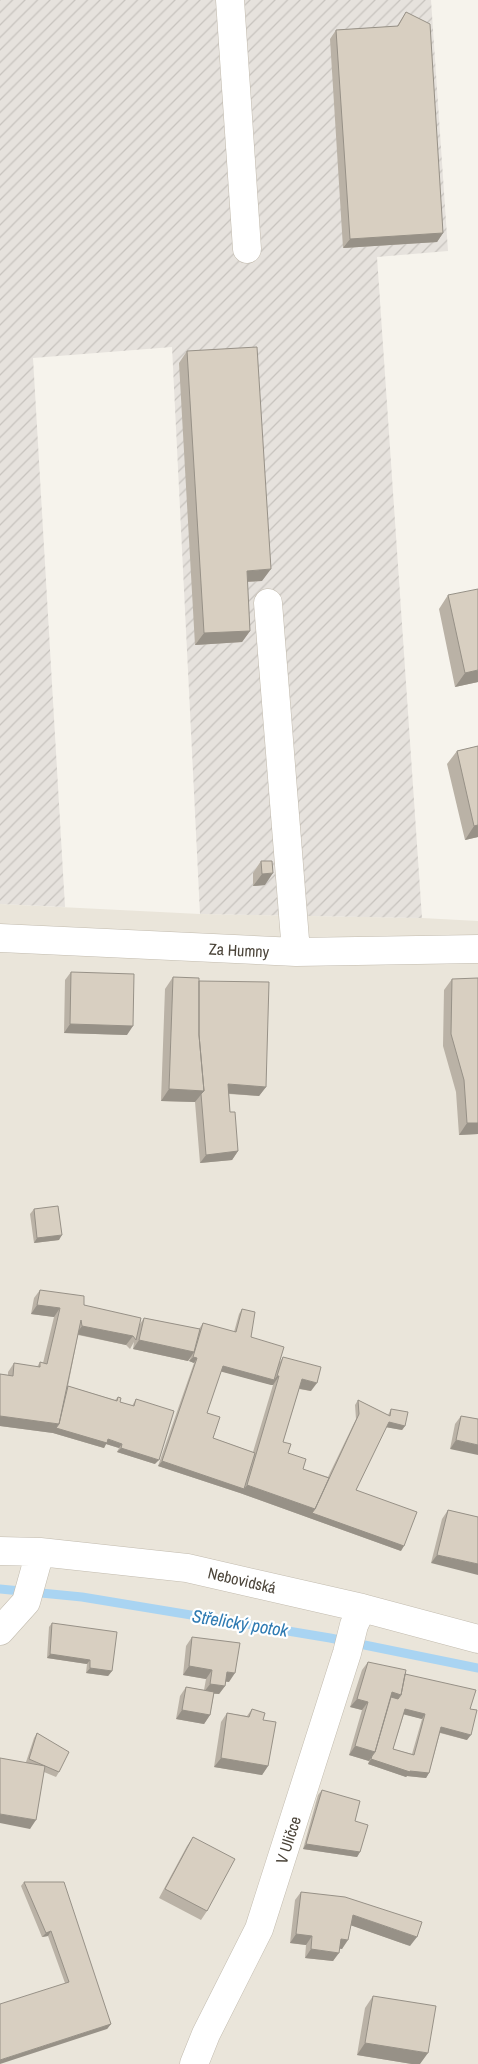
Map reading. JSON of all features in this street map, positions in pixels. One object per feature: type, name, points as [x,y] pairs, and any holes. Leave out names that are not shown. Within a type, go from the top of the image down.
[{"type":"street","points":[[230,0],[247,249]]},
{"type":"street","points":[[268,603],[296,952]]},
{"type":"street","name":"Za Humny","points":[[0,938],[296,952],[478,950]]},
{"type":"street","name":"Nebovidská","points":[[0,1551],[40,1552],[187,1568],[362,1608],[478,1639]]},
{"type":"street","points":[[15,1607],[40,1552]]},
{"type":"street","name":"V Uličce","points":[[194,2064],[206,2034],[259,1929],[347,1654],[354,1625],[362,1608]]},
{"type":"shaded area","points":[[0,0],[431,0],[448,251],[377,257],[422,918],[200,914],[172,347],[33,358],[65,907],[0,904]]},
{"type":"shaded area","points":[[0,904],[200,914],[422,918],[478,921],[478,2064],[0,2064]]},
{"type":"building","points":[[406,12],[430,24],[443,233],[350,239],[336,30],[398,26]]},
{"type":"building","points":[[257,347],[271,569],[247,571],[250,631],[204,633],[187,351]]},
{"type":"building","points":[[478,589],[478,670],[465,673],[448,595]]},
{"type":"building","points":[[478,746],[478,825],[474,826],[457,751]]},
{"type":"building","points":[[261,861],[272,861],[273,873],[262,874]]},
{"type":"building","points":[[71,972],[134,974],[133,1026],[70,1024]]},
{"type":"building","points":[[173,977],[199,978],[199,1035],[204,1091],[169,1089]]},
{"type":"building","points":[[478,978],[478,1123],[467,1123],[464,1080],[451,1034],[452,979]]},
{"type":"building","points":[[199,981],[269,982],[266,1087],[228,1084],[230,1112],[235,1112],[238,1151],[206,1155],[201,1094],[204,1091],[199,1035]]},
{"type":"building","points":[[58,1206],[62,1235],[37,1238],[34,1209]]},
{"type":"building","points":[[40,1290],[84,1296],[84,1305],[141,1318],[136,1340],[133,1336],[82,1326],[81,1320],[59,1424],[0,1416],[0,1374],[13,1376],[14,1363],[40,1367],[40,1362],[47,1364],[60,1308],[37,1305]]},
{"type":"building","points":[[242,1309],[255,1312],[251,1337],[284,1347],[274,1380],[223,1366],[207,1413],[220,1417],[213,1438],[255,1453],[244,1489],[162,1461],[197,1358],[193,1357],[203,1323],[236,1332]]},
{"type":"building","points":[[144,1318],[200,1329],[194,1352],[139,1340]]},
{"type":"building","points":[[283,1357],[321,1367],[317,1383],[302,1379],[283,1442],[291,1444],[288,1453],[306,1459],[303,1469],[329,1478],[315,1509],[247,1485]]},
{"type":"building","points":[[68,1386],[117,1401],[118,1397],[121,1398],[120,1402],[134,1406],[136,1399],[174,1411],[159,1460],[121,1448],[122,1444],[108,1439],[107,1443],[56,1428],[59,1424]]},
{"type":"building","points":[[358,1400],[390,1416],[391,1409],[408,1412],[405,1426],[389,1422],[356,1490],[417,1512],[404,1546],[312,1513],[359,1414]]},
{"type":"building","points":[[461,1416],[478,1419],[478,1445],[456,1440]]},
{"type":"building","points":[[448,1510],[478,1517],[478,1564],[437,1555]]},
{"type":"building","points":[[52,1623],[117,1632],[112,1671],[90,1668],[90,1660],[50,1654]]},
{"type":"building","points":[[192,1637],[240,1643],[235,1673],[227,1672],[225,1686],[210,1684],[212,1670],[189,1666]]},
{"type":"building","points":[[368,1662],[406,1670],[401,1695],[392,1692],[375,1752],[355,1746],[368,1702],[357,1699]]},
{"type":"building","points":[[405,1674],[476,1690],[470,1709],[477,1710],[471,1735],[441,1727],[429,1773],[410,1772],[371,1759],[375,1752],[391,1697],[398,1699],[401,1695]],"holes":[[[405,1709],[425,1714],[414,1755],[393,1749]]]},
{"type":"building","points":[[186,1687],[214,1692],[210,1715],[182,1710]]},
{"type":"building","points":[[252,1709],[265,1713],[263,1720],[276,1722],[268,1766],[221,1758],[227,1713],[249,1717]]},
{"type":"building","points":[[37,1733],[69,1752],[59,1772],[29,1759]]},
{"type":"building","points":[[0,1758],[45,1766],[36,1820],[0,1814]]},
{"type":"building","points":[[322,1790],[360,1801],[355,1821],[368,1825],[360,1852],[306,1844]]},
{"type":"building","points":[[193,1837],[235,1859],[207,1911],[165,1889]]},
{"type":"building","points":[[24,1882],[64,1882],[111,2024],[0,2060],[0,2004],[69,1982],[51,1931],[46,1933]]},
{"type":"building","points":[[301,1892],[345,1897],[422,1922],[417,1937],[353,1915],[348,1940],[341,1939],[339,1953],[311,1949],[312,1936],[296,1934]]},
{"type":"building","points":[[373,1996],[436,2006],[428,2053],[365,2043]]},
{"type":"waterway","name":"Střelický potok","points":[[0,1589],[82,1597],[330,1638],[478,1668]]}]
